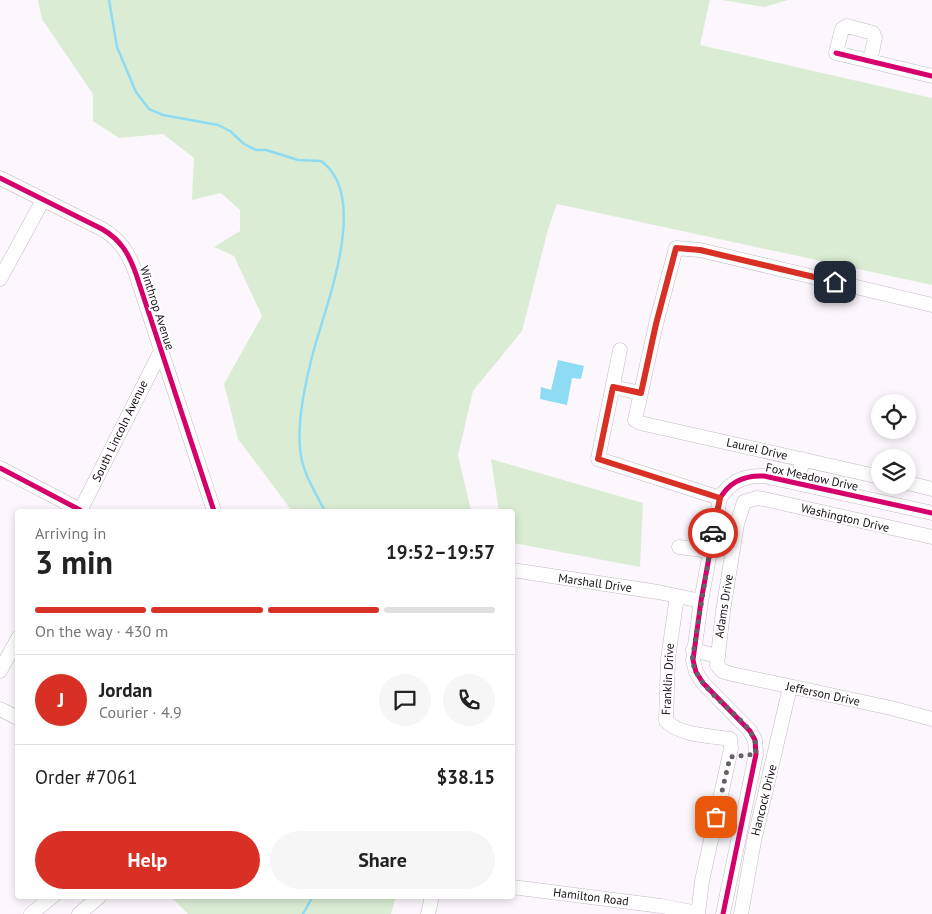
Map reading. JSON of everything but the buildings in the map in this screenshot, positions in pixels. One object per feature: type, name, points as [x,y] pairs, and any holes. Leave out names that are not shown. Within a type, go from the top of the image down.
[{"type":"street","points":[[870,61],[875,38],[871,31],[844,27],[841,30],[836,53],[932,76]]},
{"type":"street","name":"Winthrop Avenue","points":[[0,178],[110,233],[124,246],[133,264],[213,509]]},
{"type":"street","points":[[0,279],[43,200]]},
{"type":"street","points":[[613,387],[641,393],[656,324],[676,248],[700,250],[932,305]]},
{"type":"street","points":[[620,350],[598,459],[720,498],[692,660],[699,678],[750,731],[755,740],[756,754],[723,914]]},
{"type":"street","name":"South Lincoln Avenue","points":[[81,509],[161,351]]},
{"type":"street","name":"Laurel Drive","points":[[641,393],[635,420],[640,423],[871,475]]},
{"type":"street","points":[[799,483],[802,459]]},
{"type":"street","points":[[0,468],[76,509]]},
{"type":"street","name":"Fox Meadow Drive","points":[[720,498],[728,487],[736,481],[752,476],[764,476],[932,513]]},
{"type":"street","points":[[916,485],[932,489]]},
{"type":"street","name":"Washington Drive","points":[[758,498],[932,537]]},
{"type":"street","name":"Adams Drive","points":[[717,661],[723,611],[741,507],[744,502],[758,498]]},
{"type":"street","points":[[679,547],[710,551]]},
{"type":"street","name":"Marshall Drive","points":[[515,570],[677,596]]},
{"type":"street","points":[[677,596],[701,600]]},
{"type":"street","name":"Franklin Drive","points":[[677,596],[665,692],[666,721],[672,728],[684,732],[730,739],[730,757]]},
{"type":"street","points":[[0,671],[15,644]]},
{"type":"street","name":"Jefferson Drive","points":[[693,650],[717,661],[727,672],[891,708],[932,719]]},
{"type":"street","name":"Hancock Drive","points":[[741,914],[754,840],[790,687]]},
{"type":"street","points":[[0,709],[15,716]]},
{"type":"street","points":[[917,716],[932,731]]},
{"type":"street","points":[[698,913],[704,868],[730,757],[756,754]]},
{"type":"street","name":"Hamilton Road","points":[[515,887],[661,906],[698,913]]},
{"type":"street","points":[[31,914],[49,899]]},
{"type":"street","points":[[79,914],[96,899]]},
{"type":"street","points":[[428,914],[431,899]]},
{"type":"green space","points":[[38,0],[710,0],[700,45],[932,98],[932,285],[557,204],[549,226],[522,331],[473,391],[458,455],[471,509],[290,509],[238,439],[224,384],[262,316],[234,256],[214,247],[240,231],[240,210],[221,193],[192,200],[194,158],[163,134],[119,138],[93,121],[93,94],[42,19]]},
{"type":"green space","points":[[722,0],[788,0],[764,7]]},
{"type":"green space","points":[[491,459],[643,503],[640,567],[515,543],[515,509],[499,509]]},
{"type":"green space","points":[[173,899],[395,899],[391,914],[188,914]]},
{"type":"water","points":[[558,360],[584,366],[581,379],[572,378],[567,405],[540,399],[541,387],[551,390]]},
{"type":"waterway","points":[[109,0],[117,47],[136,92],[149,109],[163,115],[218,125],[230,131],[244,144],[256,150],[266,150],[298,160],[321,161],[336,177],[343,199],[344,225],[334,281],[310,364],[303,400],[299,437],[303,464],[309,481],[324,509]]},
{"type":"waterway","points":[[303,914],[311,899]]},
{"type":"cycle path","points":[[836,53],[932,76]]},
{"type":"cycle path","points":[[0,178],[102,229],[109,233],[124,248],[136,274],[213,509]]},
{"type":"cycle path","points":[[0,468],[78,509]]},
{"type":"cycle path","points":[[723,914],[756,754],[755,740],[750,731],[703,683],[696,672],[693,660],[701,601],[720,498],[733,483],[744,478],[764,476],[932,513]]},
{"type":"way so far","points":[[713,533],[692,660],[699,678],[746,726],[755,740],[756,746],[756,754],[730,757],[716,817]]},
{"type":"route","points":[[713,533],[720,498],[598,459],[613,387],[641,393],[656,324],[676,248],[700,250],[835,282]]}]
